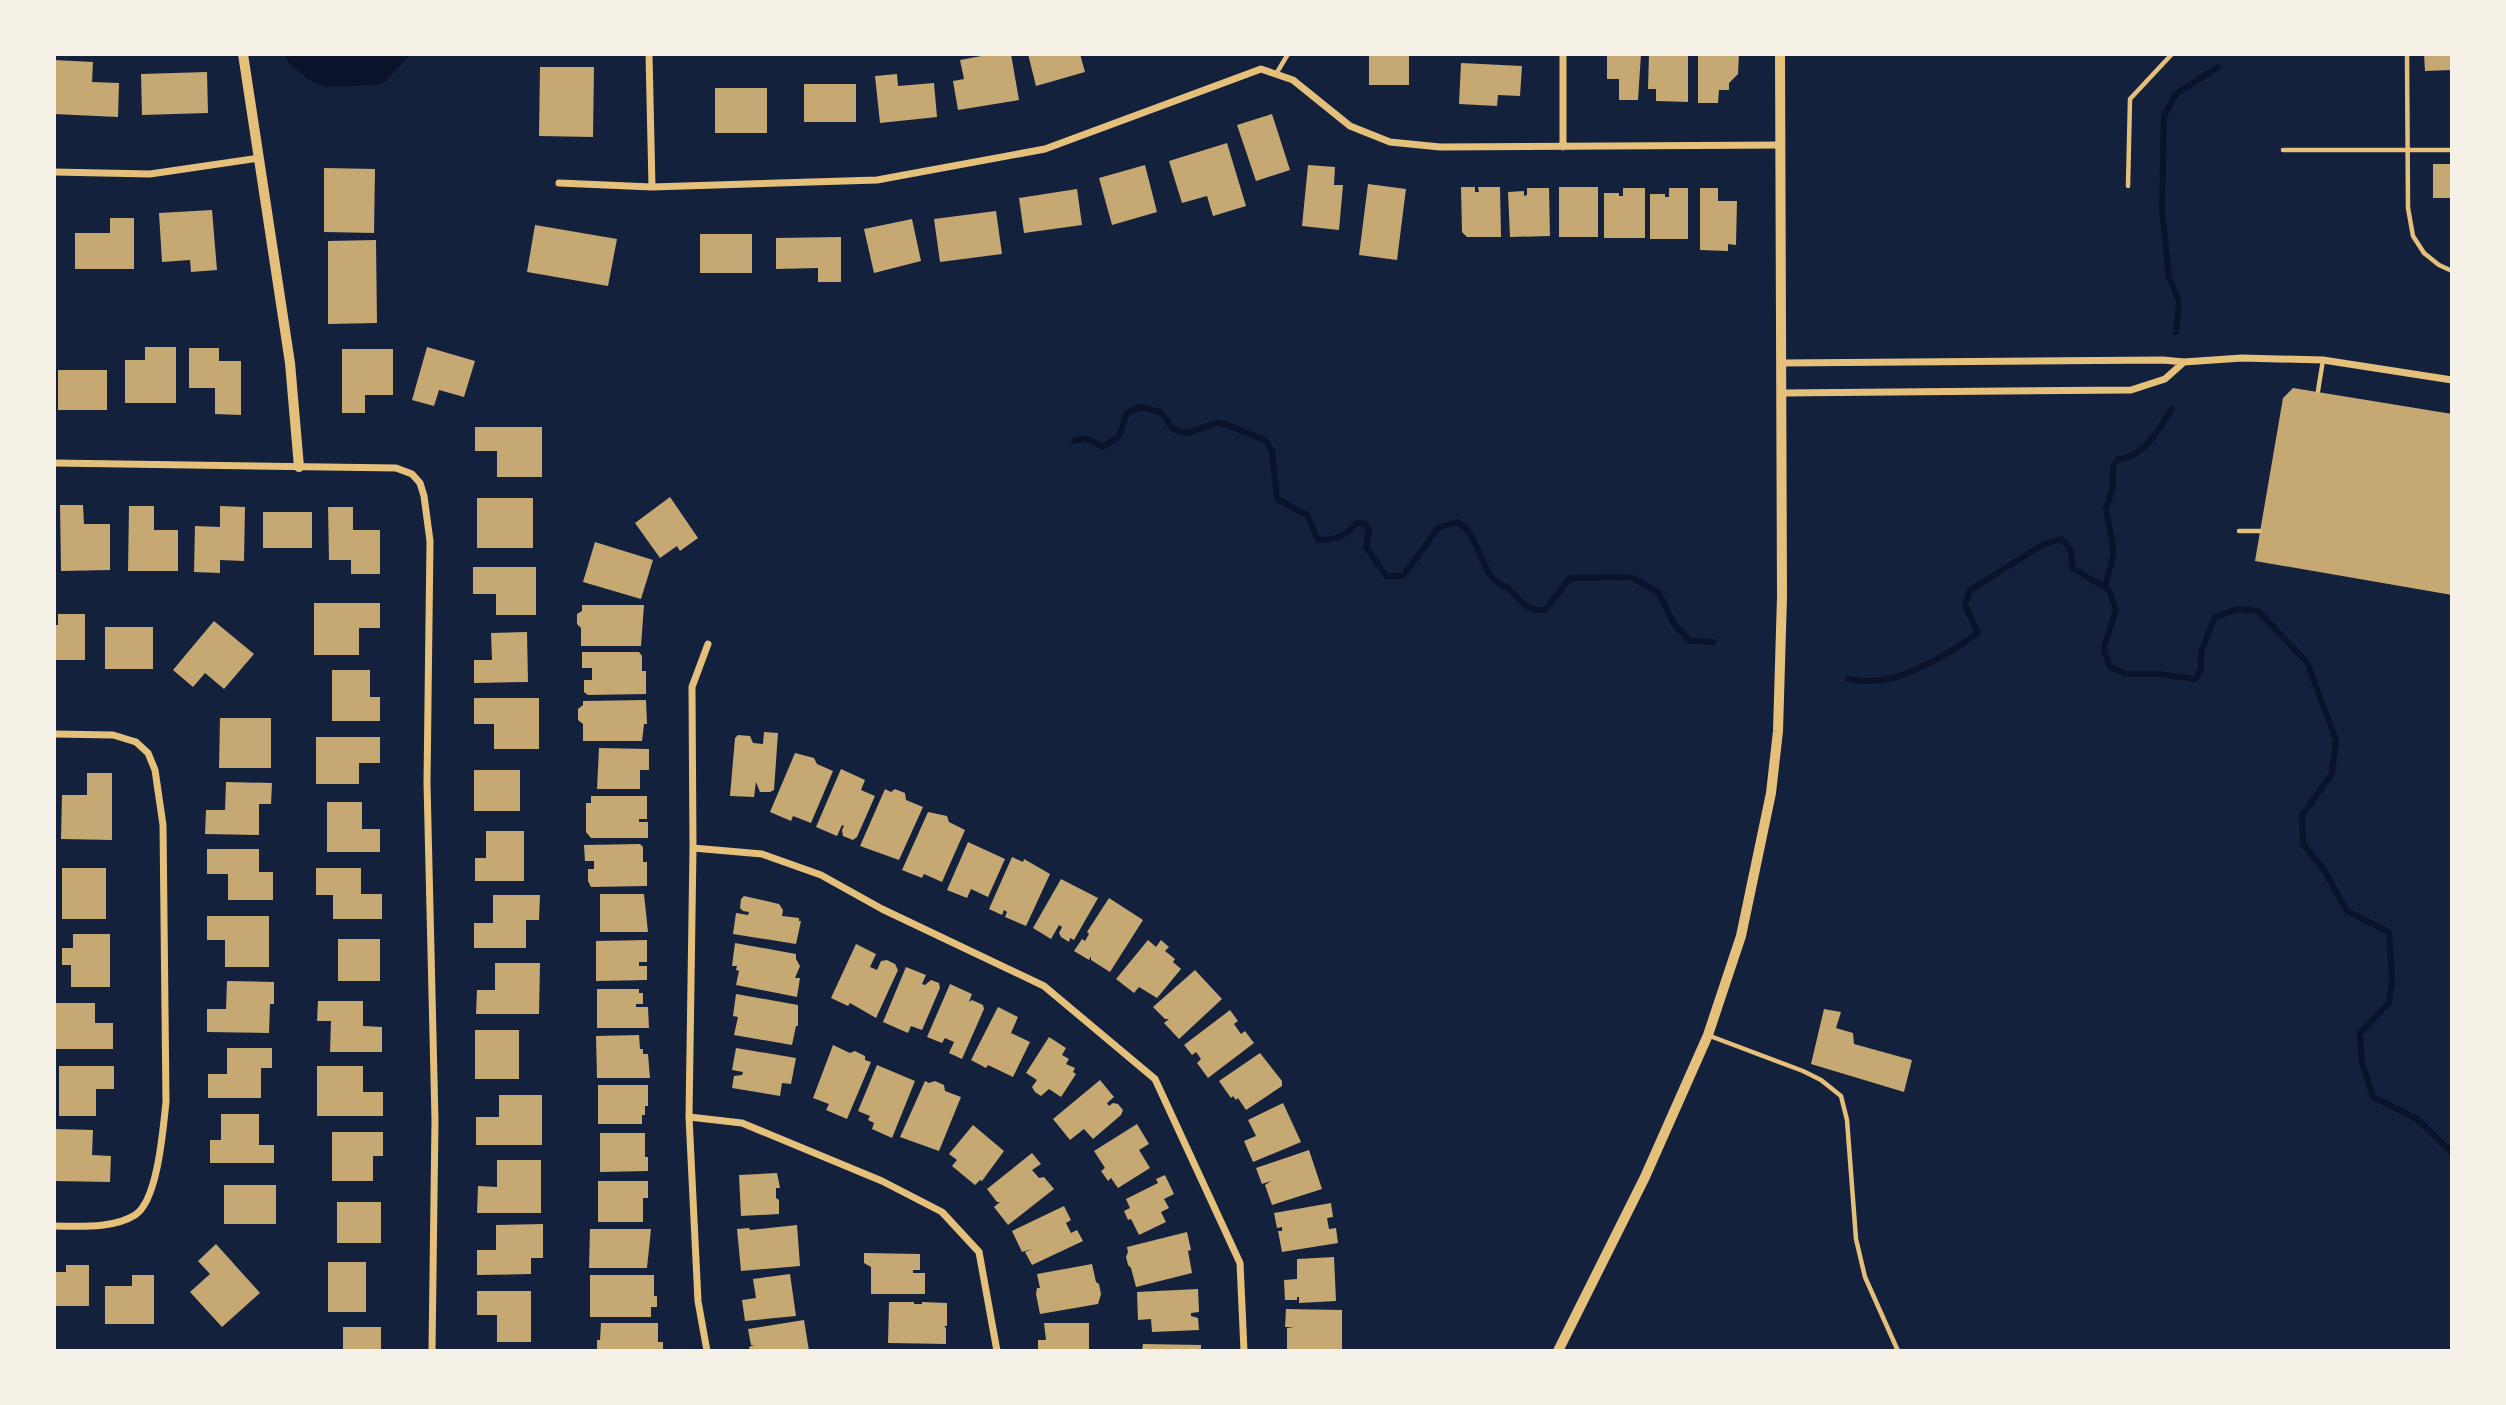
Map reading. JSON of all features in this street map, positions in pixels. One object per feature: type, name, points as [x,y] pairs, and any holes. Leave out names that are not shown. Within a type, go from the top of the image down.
[{"type":"street","points":[[243,54],[290,363],[299,467]]},
{"type":"street","points":[[649,54],[652,187]]},
{"type":"street","points":[[1563,54],[1563,147]]},
{"type":"street","points":[[1558,1351],[1645,1177],[1708,1035],[1741,936],[1771,793],[1777,743],[1783,597],[1780,54]]},
{"type":"street","points":[[559,183],[652,187],[877,180],[1045,149],[1261,69],[1293,80],[1350,126],[1390,142],[1440,147],[1780,145]]},
{"type":"street","points":[[54,172],[149,174],[259,158]]},
{"type":"street","points":[[1782,363],[2184,362],[2242,358],[2323,360],[2452,380]]},
{"type":"street","points":[[1782,393],[2131,390],[2165,379],[2184,362]]},
{"type":"street","points":[[54,463],[396,468],[412,474],[419,483],[424,496],[429,541],[428,783],[435,1120],[432,1351]]},
{"type":"street","points":[[707,1351],[698,1301],[689,1117],[693,848],[692,687],[708,644]]},
{"type":"street","points":[[54,734],[113,735],[136,742],[148,753],[155,770],[163,825],[166,1102],[162,1145],[148,1200],[140,1212],[112,1224],[54,1226]]},
{"type":"street","points":[[693,848],[762,854],[821,875],[882,909],[1044,986],[1155,1079],[1240,1263],[1244,1351]]},
{"type":"street","points":[[689,1117],[742,1123],[882,1181],[942,1212],[979,1252],[998,1343],[997,1351]]},
{"type":"lane","points":[[1276,74],[1288,54]]},
{"type":"lane","points":[[2128,186],[2130,99],[2172,54]]},
{"type":"lane","points":[[2407,54],[2408,208],[2413,236],[2424,253],[2452,271]]},
{"type":"lane","points":[[2283,150],[2452,150]]},
{"type":"lane","points":[[2318,391],[2323,360]]},
{"type":"lane","points":[[2239,531],[2260,531]]},
{"type":"lane","points":[[1708,1035],[1803,1071],[1821,1080],[1841,1096],[1846,1120],[1856,1239],[1865,1277],[1898,1351]]},
{"type":"water","points":[[285,54],[411,54],[386,81],[377,85],[325,87],[306,78],[288,62]]},
{"type":"building","points":[[992,54],[1011,54],[1019,100],[958,110],[953,81],[964,79],[960,60]]},
{"type":"building","points":[[1028,54],[1080,54],[1085,72],[1036,86]]},
{"type":"building","points":[[1369,54],[1409,54],[1409,85],[1369,85]]},
{"type":"building","points":[[1607,54],[1641,54],[1638,100],[1619,100],[1619,79],[1607,79]]},
{"type":"building","points":[[1649,54],[1688,54],[1688,102],[1656,101],[1656,89],[1648,89]]},
{"type":"building","points":[[1698,54],[1739,54],[1738,74],[1729,83],[1729,90],[1719,90],[1718,103],[1698,103]]},
{"type":"building","points":[[2424,54],[2452,54],[2452,70],[2425,71]]},
{"type":"building","points":[[54,60],[93,62],[92,82],[119,83],[118,117],[54,114]]},
{"type":"building","points":[[1461,63],[1522,66],[1520,96],[1498,95],[1497,106],[1459,104]]},
{"type":"building","points":[[540,67],[594,67],[593,137],[539,136]]},
{"type":"building","points":[[207,72],[208,113],[142,115],[141,74]]},
{"type":"building","points":[[897,74],[898,86],[934,83],[937,117],[880,123],[875,76]]},
{"type":"building","points":[[804,84],[856,84],[856,122],[804,122]]},
{"type":"building","points":[[715,88],[767,88],[767,133],[715,133]]},
{"type":"building","points":[[1272,114],[1290,170],[1256,181],[1237,125]]},
{"type":"building","points":[[1227,143],[1246,206],[1213,216],[1207,196],[1182,203],[1169,161]]},
{"type":"building","points":[[2433,164],[2452,164],[2452,198],[2433,198]]},
{"type":"building","points":[[1145,165],[1157,212],[1112,225],[1099,178]]},
{"type":"building","points":[[1308,165],[1335,167],[1334,185],[1343,185],[1339,230],[1302,226]]},
{"type":"building","points":[[324,168],[375,169],[374,233],[324,232]]},
{"type":"building","points":[[1368,184],[1406,189],[1397,260],[1359,255]]},
{"type":"building","points":[[1461,187],[1475,187],[1475,192],[1479,192],[1478,187],[1500,187],[1501,237],[1467,237],[1462,232]]},
{"type":"building","points":[[1559,187],[1598,187],[1598,237],[1559,237]]},
{"type":"building","points":[[1527,188],[1549,188],[1550,236],[1510,237],[1508,192],[1524,191],[1524,196],[1527,195]]},
{"type":"building","points":[[1623,188],[1645,188],[1645,238],[1604,238],[1604,193],[1619,193],[1619,196],[1623,196]]},
{"type":"building","points":[[1669,188],[1688,188],[1688,239],[1650,239],[1650,194],[1665,194],[1665,197],[1669,197]]},
{"type":"building","points":[[1700,188],[1718,188],[1718,201],[1737,201],[1736,245],[1728,244],[1728,251],[1700,250]]},
{"type":"building","points":[[1077,189],[1082,225],[1024,233],[1019,198]]},
{"type":"building","points":[[212,210],[217,270],[191,272],[190,260],[162,262],[159,213]]},
{"type":"building","points":[[996,211],[1002,254],[940,262],[934,219]]},
{"type":"building","points":[[110,218],[134,218],[134,269],[75,269],[75,233],[110,233]]},
{"type":"building","points":[[912,219],[921,261],[874,273],[864,229]]},
{"type":"building","points":[[535,225],[617,239],[608,286],[527,272]]},
{"type":"building","points":[[700,234],[752,234],[752,273],[700,273]]},
{"type":"building","points":[[841,237],[841,282],[818,282],[818,268],[776,269],[776,238]]},
{"type":"building","points":[[376,240],[377,323],[328,324],[328,241]]},
{"type":"building","points":[[145,347],[176,347],[176,403],[125,403],[125,360],[145,360]]},
{"type":"building","points":[[427,347],[475,361],[464,397],[439,390],[434,406],[412,400]]},
{"type":"building","points":[[189,348],[219,348],[219,361],[241,361],[241,415],[215,414],[215,388],[189,388]]},
{"type":"building","points":[[342,349],[393,349],[393,395],[365,395],[365,413],[342,413]]},
{"type":"building","points":[[58,370],[107,370],[107,410],[58,410]]},
{"type":"building","points":[[2293,388],[2452,414],[2452,595],[2255,561],[2283,398]]},
{"type":"building","points":[[475,427],[542,427],[542,477],[497,477],[497,451],[475,451]]},
{"type":"building","points":[[670,497],[698,538],[680,551],[677,546],[660,558],[635,523]]},
{"type":"building","points":[[477,498],[533,498],[533,548],[477,548]]},
{"type":"building","points":[[60,505],[83,505],[84,524],[110,524],[110,570],[61,571]]},
{"type":"building","points":[[129,506],[154,506],[154,530],[178,530],[178,571],[128,571]]},
{"type":"building","points":[[220,506],[245,507],[244,561],[220,560],[220,573],[194,572],[195,526],[220,527]]},
{"type":"building","points":[[328,507],[353,507],[353,530],[380,530],[380,574],[351,574],[351,560],[329,560]]},
{"type":"building","points":[[263,512],[312,512],[312,548],[263,548]]},
{"type":"building","points":[[595,542],[653,560],[641,599],[583,582]]},
{"type":"building","points":[[473,567],[536,567],[536,615],[496,615],[496,594],[473,594]]},
{"type":"building","points":[[314,603],[380,603],[380,628],[359,628],[359,655],[314,655]]},
{"type":"building","points":[[582,605],[644,605],[641,646],[581,646],[581,628],[577,624],[577,614],[582,611]]},
{"type":"building","points":[[58,614],[85,614],[85,660],[54,660],[54,625],[58,625]]},
{"type":"building","points":[[214,621],[254,654],[224,689],[205,673],[193,687],[173,670]]},
{"type":"building","points":[[105,627],[153,627],[153,669],[105,669]]},
{"type":"building","points":[[527,632],[528,682],[474,683],[474,660],[492,660],[491,633]]},
{"type":"building","points":[[582,652],[639,652],[642,656],[642,671],[646,671],[646,694],[588,695],[584,692],[584,680],[592,680],[592,668],[582,668]]},
{"type":"building","points":[[332,670],[370,670],[370,697],[380,697],[380,721],[332,721]]},
{"type":"building","points":[[474,698],[539,698],[539,749],[494,749],[494,724],[474,724]]},
{"type":"building","points":[[646,700],[647,724],[644,724],[642,741],[583,741],[583,724],[578,720],[578,709],[583,705],[583,701]]},
{"type":"building","points":[[220,718],[271,718],[271,768],[219,768]]},
{"type":"building","points":[[764,732],[778,733],[774,790],[760,792],[756,782],[754,797],[730,796],[735,738],[738,735],[750,736],[753,743],[763,744]]},
{"type":"building","points":[[316,737],[380,737],[380,763],[359,763],[359,784],[316,784]]},
{"type":"building","points":[[599,748],[649,749],[649,770],[640,770],[640,789],[597,789]]},
{"type":"building","points":[[795,753],[814,758],[817,764],[833,771],[811,823],[793,816],[791,821],[770,812]]},
{"type":"building","points":[[841,769],[865,780],[861,790],[875,796],[857,837],[853,840],[843,836],[842,825],[837,836],[816,827]]},
{"type":"building","points":[[474,770],[520,770],[520,811],[474,811]]},
{"type":"building","points":[[87,773],[112,773],[112,840],[61,839],[62,795],[87,795]]},
{"type":"building","points":[[226,782],[272,783],[271,804],[259,804],[259,835],[205,834],[206,810],[225,810]]},
{"type":"building","points":[[885,789],[905,793],[906,800],[923,807],[899,860],[860,846]]},
{"type":"building","points":[[591,796],[647,796],[647,819],[639,819],[639,822],[648,822],[648,838],[591,838],[586,832],[586,803],[591,803]]},
{"type":"building","points":[[327,802],[362,802],[362,829],[380,829],[380,852],[327,852]]},
{"type":"building","points":[[928,812],[947,816],[949,822],[965,830],[942,882],[924,874],[922,878],[902,870]]},
{"type":"building","points":[[486,831],[524,831],[524,881],[475,881],[475,858],[486,858]]},
{"type":"building","points":[[968,842],[1005,859],[988,897],[971,889],[967,898],[947,890]]},
{"type":"building","points":[[640,844],[643,847],[643,862],[647,862],[647,886],[591,887],[588,869],[594,869],[594,861],[585,861],[584,845]]},
{"type":"building","points":[[207,849],[259,849],[259,872],[273,872],[273,900],[228,900],[228,874],[207,874]]},
{"type":"building","points":[[1012,857],[1023,862],[1024,859],[1050,874],[1026,926],[1005,917],[1007,912],[1004,910],[1002,915],[989,909]]},
{"type":"building","points":[[62,868],[106,868],[106,919],[62,919]]},
{"type":"building","points":[[316,868],[361,868],[361,894],[382,894],[382,919],[333,919],[333,895],[316,895]]},
{"type":"building","points":[[1061,879],[1098,898],[1074,940],[1070,938],[1069,942],[1061,937],[1059,933],[1062,927],[1059,925],[1051,939],[1033,928]]},
{"type":"building","points":[[600,894],[644,894],[648,932],[600,932]]},
{"type":"building","points":[[493,895],[540,895],[539,920],[526,920],[526,948],[474,948],[474,923],[493,923]]},
{"type":"building","points":[[744,896],[779,904],[783,910],[782,916],[799,918],[801,921],[796,944],[733,934],[736,913],[748,915],[749,912],[740,908]]},
{"type":"building","points":[[1109,898],[1143,920],[1110,972],[1091,960],[1091,956],[1089,960],[1074,951],[1082,939],[1085,941],[1089,934],[1087,932]]},
{"type":"building","points":[[207,916],[269,916],[269,967],[225,967],[225,940],[207,940]]},
{"type":"building","points":[[73,934],[110,934],[110,987],[71,987],[71,965],[62,965],[62,948],[73,948]]},
{"type":"building","points":[[338,939],[380,939],[380,981],[338,981]]},
{"type":"building","points":[[647,940],[647,962],[639,962],[639,966],[647,966],[647,980],[596,981],[596,941]]},
{"type":"building","points":[[1148,940],[1156,947],[1161,940],[1169,947],[1165,951],[1175,959],[1173,962],[1181,969],[1157,998],[1139,987],[1134,993],[1116,979]]},
{"type":"building","points":[[735,943],[796,954],[800,966],[795,978],[800,978],[797,997],[736,985],[739,971],[736,970],[737,966],[732,966]]},
{"type":"building","points":[[856,944],[876,954],[870,967],[877,970],[881,961],[887,960],[895,964],[898,970],[876,1018],[850,1003],[848,1006],[831,998]]},
{"type":"building","points":[[495,963],[540,963],[539,1014],[476,1014],[477,990],[495,990]]},
{"type":"building","points":[[906,967],[926,975],[922,984],[925,985],[931,980],[939,983],[940,988],[922,1030],[911,1026],[908,1033],[883,1022]]},
{"type":"building","points":[[1195,970],[1222,999],[1179,1039],[1164,1023],[1169,1019],[1165,1019],[1153,1007]]},
{"type":"building","points":[[227,981],[274,982],[274,1004],[270,1004],[269,1033],[207,1032],[207,1009],[226,1009]]},
{"type":"building","points":[[950,984],[972,994],[969,1002],[972,1000],[983,1005],[984,1009],[962,1059],[949,1053],[954,1042],[945,1038],[942,1043],[927,1037]]},
{"type":"building","points":[[597,989],[639,989],[639,993],[643,993],[643,1004],[636,1004],[636,1007],[648,1007],[649,1028],[597,1028]]},
{"type":"building","points":[[736,994],[798,1005],[798,1026],[792,1045],[734,1035],[738,1017],[733,1016]]},
{"type":"building","points":[[318,1001],[363,1001],[363,1026],[382,1027],[382,1052],[330,1052],[331,1021],[317,1021]]},
{"type":"building","points":[[54,1003],[95,1003],[95,1023],[113,1023],[113,1049],[54,1049]]},
{"type":"building","points":[[998,1007],[1018,1017],[1011,1033],[1030,1042],[1013,1077],[971,1060]]},
{"type":"building","points":[[1824,1009],[1841,1012],[1836,1028],[1853,1033],[1854,1044],[1912,1060],[1904,1092],[1811,1064]]},
{"type":"building","points":[[1230,1010],[1238,1021],[1234,1024],[1241,1034],[1245,1031],[1254,1043],[1208,1078],[1197,1063],[1201,1059],[1196,1052],[1192,1055],[1184,1045]]},
{"type":"building","points":[[475,1030],[519,1030],[519,1079],[475,1079]]},
{"type":"building","points":[[639,1035],[640,1049],[643,1049],[643,1054],[648,1054],[650,1078],[597,1078],[596,1036]]},
{"type":"building","points":[[1049,1037],[1066,1048],[1062,1055],[1069,1059],[1066,1064],[1075,1068],[1073,1072],[1076,1074],[1061,1097],[1049,1089],[1041,1096],[1035,1092],[1032,1087],[1037,1080],[1026,1073]]},
{"type":"building","points":[[833,1045],[850,1053],[855,1051],[871,1062],[847,1119],[826,1110],[829,1104],[813,1098]]},
{"type":"building","points":[[227,1048],[272,1048],[272,1068],[261,1068],[261,1098],[208,1098],[208,1074],[227,1074]]},
{"type":"building","points":[[736,1048],[796,1058],[791,1084],[782,1083],[780,1096],[732,1088],[734,1076],[742,1075],[743,1072],[732,1070]]},
{"type":"building","points":[[1260,1053],[1282,1081],[1282,1086],[1246,1110],[1238,1098],[1231,1098],[1219,1081]]},
{"type":"building","points":[[877,1065],[915,1081],[892,1138],[872,1129],[874,1123],[868,1120],[870,1116],[858,1111]]},
{"type":"building","points":[[59,1066],[114,1066],[114,1089],[96,1089],[96,1116],[59,1116]]},
{"type":"building","points":[[317,1066],[363,1066],[363,1092],[383,1092],[383,1116],[317,1116]]},
{"type":"building","points":[[1100,1080],[1114,1097],[1107,1103],[1109,1106],[1118,1104],[1123,1110],[1121,1115],[1093,1139],[1084,1129],[1070,1140],[1053,1119]]},
{"type":"building","points":[[925,1081],[944,1085],[945,1091],[961,1097],[939,1151],[900,1137]]},
{"type":"building","points":[[598,1085],[648,1085],[648,1106],[645,1106],[645,1115],[642,1115],[642,1124],[598,1124]]},
{"type":"building","points":[[499,1095],[542,1095],[542,1145],[476,1145],[476,1117],[499,1117]]},
{"type":"building","points":[[1283,1103],[1301,1142],[1253,1162],[1244,1141],[1256,1136],[1248,1120]]},
{"type":"building","points":[[221,1114],[259,1114],[259,1145],[274,1145],[274,1163],[210,1163],[210,1140],[221,1140]]},
{"type":"building","points":[[1137,1124],[1149,1144],[1139,1150],[1150,1168],[1118,1188],[1111,1178],[1108,1181],[1101,1171],[1105,1168],[1094,1151]]},
{"type":"building","points":[[973,1125],[1004,1151],[982,1181],[975,1185],[952,1166],[957,1160],[949,1154]]},
{"type":"building","points":[[54,1129],[93,1130],[92,1155],[111,1156],[110,1182],[54,1181]]},
{"type":"building","points":[[332,1132],[383,1132],[383,1156],[373,1156],[373,1181],[332,1181]]},
{"type":"building","points":[[600,1133],[645,1133],[648,1171],[600,1172]]},
{"type":"building","points":[[1309,1150],[1322,1189],[1272,1205],[1265,1185],[1271,1181],[1262,1184],[1256,1168]]},
{"type":"building","points":[[1032,1153],[1041,1164],[1032,1170],[1039,1178],[1044,1177],[1054,1189],[1008,1225],[994,1207],[1000,1202],[997,1202],[987,1189]]},
{"type":"building","points":[[497,1160],[541,1160],[541,1213],[477,1213],[478,1186],[497,1187]]},
{"type":"building","points":[[777,1173],[780,1188],[776,1188],[779,1214],[741,1216],[739,1175]]},
{"type":"building","points":[[1165,1175],[1174,1194],[1164,1199],[1169,1208],[1161,1212],[1166,1222],[1139,1235],[1124,1211],[1130,1208],[1126,1199],[1158,1183],[1156,1179]]},
{"type":"building","points":[[598,1181],[648,1181],[648,1198],[643,1198],[643,1222],[598,1222]]},
{"type":"building","points":[[224,1185],[276,1185],[276,1224],[224,1224]]},
{"type":"building","points":[[337,1202],[381,1202],[381,1243],[337,1243]]},
{"type":"building","points":[[1331,1203],[1333,1217],[1327,1218],[1329,1229],[1336,1228],[1338,1243],[1282,1252],[1278,1231],[1282,1231],[1282,1227],[1277,1228],[1274,1213]]},
{"type":"building","points":[[1064,1206],[1071,1220],[1066,1223],[1071,1233],[1077,1230],[1083,1241],[1032,1265],[1025,1252],[1032,1249],[1022,1252],[1012,1231]]},
{"type":"building","points":[[543,1224],[543,1258],[531,1258],[531,1274],[477,1275],[477,1250],[496,1250],[496,1225]]},
{"type":"building","points":[[797,1225],[800,1266],[741,1271],[737,1229]]},
{"type":"building","points":[[590,1229],[651,1229],[647,1268],[589,1268]]},
{"type":"building","points":[[1187,1232],[1192,1273],[1136,1287],[1126,1257],[1127,1247]]},
{"type":"building","points":[[216,1244],[260,1293],[222,1327],[190,1292],[210,1274],[198,1261]]},
{"type":"building","points":[[864,1253],[920,1254],[920,1270],[913,1270],[913,1273],[925,1273],[925,1294],[871,1294],[871,1267],[864,1263]]},
{"type":"building","points":[[1334,1257],[1336,1301],[1299,1303],[1299,1297],[1297,1300],[1285,1300],[1284,1280],[1297,1279],[1297,1259]]},
{"type":"building","points":[[328,1262],[366,1262],[366,1312],[328,1312]]},
{"type":"building","points":[[1092,1264],[1101,1294],[1098,1304],[1040,1314],[1036,1294],[1037,1288],[1040,1288],[1037,1274]]},
{"type":"building","points":[[66,1265],[89,1265],[89,1306],[54,1306],[54,1272],[66,1272]]},
{"type":"building","points":[[790,1274],[796,1316],[745,1321],[742,1300],[756,1298],[753,1279]]},
{"type":"building","points":[[132,1275],[154,1275],[154,1324],[105,1324],[105,1286],[132,1286]]},
{"type":"building","points":[[590,1275],[654,1275],[657,1307],[651,1307],[651,1317],[590,1317]]},
{"type":"building","points":[[1198,1289],[1199,1312],[1191,1313],[1191,1316],[1198,1318],[1199,1330],[1152,1332],[1151,1319],[1138,1320],[1137,1292]]},
{"type":"building","points":[[477,1291],[531,1291],[531,1342],[497,1342],[497,1315],[477,1315]]},
{"type":"building","points":[[889,1302],[947,1303],[947,1326],[944,1326],[946,1344],[888,1343]]},
{"type":"building","points":[[1286,1309],[1342,1310],[1342,1351],[1287,1350],[1287,1328],[1294,1327],[1285,1327]]},
{"type":"building","points":[[804,1320],[809,1351],[750,1351],[749,1347],[754,1345],[751,1345],[748,1329]]},
{"type":"building","points":[[601,1323],[658,1323],[658,1342],[663,1342],[663,1351],[597,1351]]},
{"type":"building","points":[[1044,1323],[1089,1323],[1089,1351],[1038,1351],[1038,1340],[1046,1340]]},
{"type":"building","points":[[343,1327],[381,1327],[381,1351],[343,1351]]},
{"type":"building","points":[[1143,1344],[1201,1345],[1201,1351],[1142,1351]]},
{"type":"waterway","points":[[2176,332],[2179,302],[2169,276],[2162,210],[2164,116],[2176,94],[2218,67]]},
{"type":"waterway","points":[[1074,441],[1085,438],[1103,447],[1119,436],[1127,413],[1140,407],[1161,412],[1173,429],[1188,433],[1219,422],[1265,440],[1272,451],[1277,499],[1307,515],[1318,540],[1340,537],[1356,523],[1365,524],[1369,531],[1366,547],[1386,576],[1403,576],[1438,528],[1457,522],[1469,532],[1492,577],[1530,608],[1545,610],[1570,578],[1631,577],[1659,593],[1674,624],[1690,641],[1713,642]]},
{"type":"waterway","points":[[2105,587],[2114,552],[2106,509],[2113,487],[2113,467],[2118,459],[2137,453],[2144,447],[2172,409]]},
{"type":"waterway","points":[[1848,679],[1870,681],[1897,677],[1941,657],[1967,641],[1978,633],[1965,605],[1970,590],[2044,544],[2062,539],[2071,551],[2072,568],[2109,590],[2116,610],[2104,647],[2109,666],[2125,674],[2158,674],[2196,679],[2201,668],[2201,652],[2215,617],[2238,609],[2258,611],[2307,662],[2336,740],[2332,773],[2302,816],[2303,844],[2324,870],[2347,911],[2389,932],[2392,980],[2389,1003],[2360,1033],[2362,1062],[2373,1097],[2417,1119],[2452,1153]]}]
